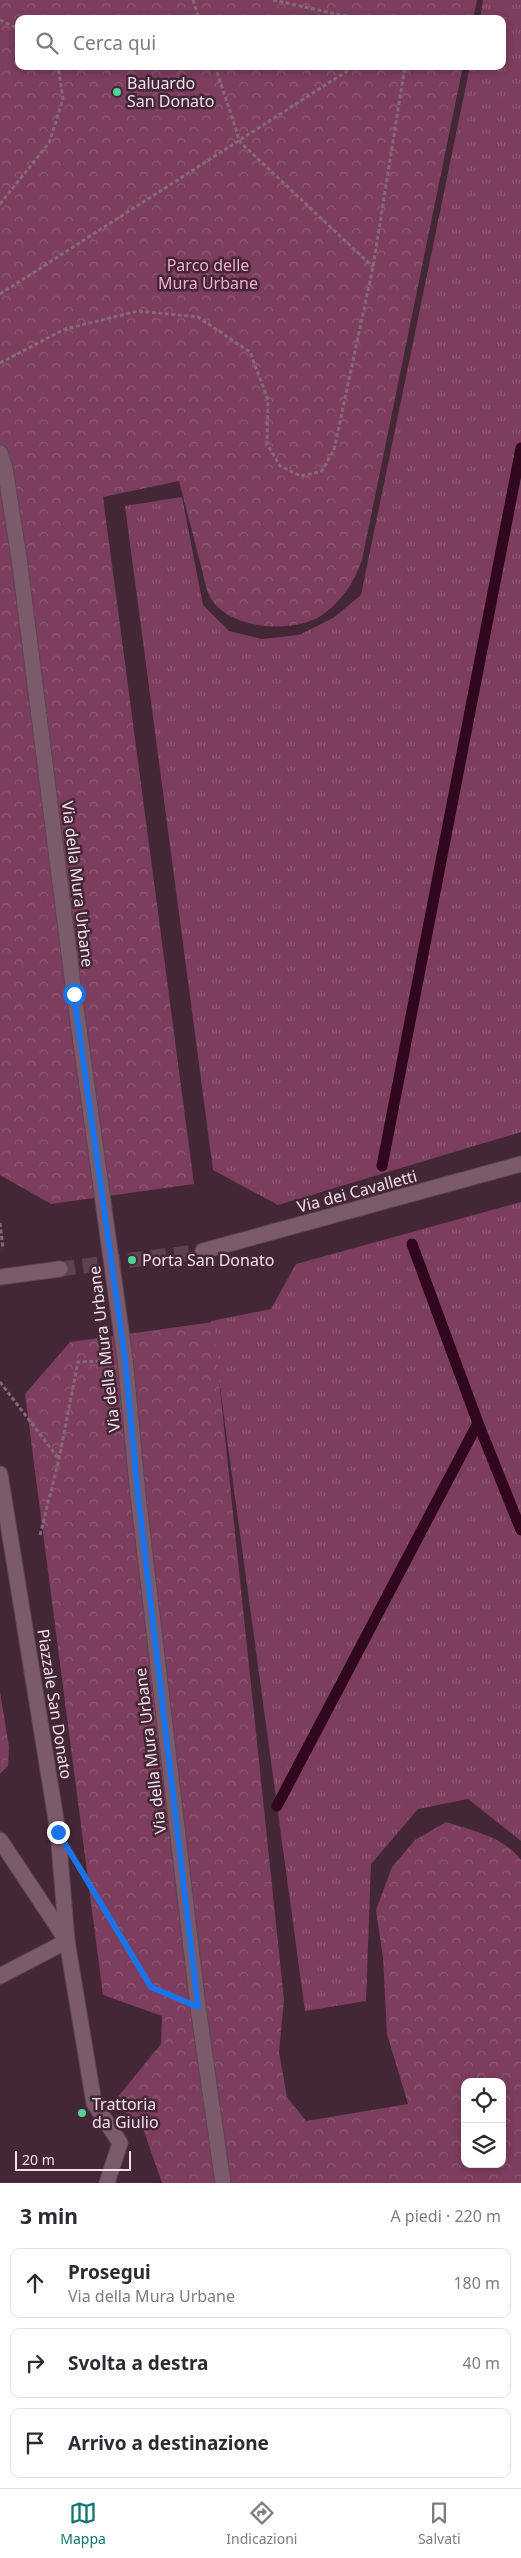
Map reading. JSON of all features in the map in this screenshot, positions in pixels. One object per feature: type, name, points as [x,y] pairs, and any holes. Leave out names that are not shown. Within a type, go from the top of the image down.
[{"type":"street","name":"Via della Mura Urbane","points":[[0,453],[6,468],[19,558],[74,994],[125,1359],[138,1495],[198,2007],[223,2183]]},
{"type":"street","name":"Via dei Cavalletti","points":[[203,1251],[521,1164]]},
{"type":"street","points":[[0,1276],[60,1269]]},
{"type":"street","name":"Piazzale San Donato","points":[[0,1474],[58,1832],[67,1941],[94,2103],[120,2143],[107,2183]]},
{"type":"street","name":"Piazzale San Donato","points":[[0,1840],[67,1941]]},
{"type":"street","points":[[0,1976],[67,1941]]},
{"type":"path","points":[[193,0],[198,15]]},
{"type":"path","points":[[273,0],[341,15]]},
{"type":"path","points":[[0,20],[15,27]]},
{"type":"path","points":[[0,204],[49,143],[63,99],[59,70]]},
{"type":"path","points":[[216,70],[240,142],[373,267]]},
{"type":"path","points":[[0,294],[240,142],[349,70]]},
{"type":"path","points":[[0,363],[65,329],[129,313],[138,311],[198,317],[250,352],[268,400],[267,444],[280,466],[301,476],[322,471],[334,450],[373,267],[404,70]]},
{"type":"path","points":[[38,1542],[59,1459],[78,1362],[125,1359]]},
{"type":"path","points":[[0,1382],[59,1459]]},
{"type":"path","points":[[88,1881],[151,1987],[198,2007]]},
{"type":"green space","name":"Parco delle Mura Urbane","points":[[0,0],[477,0],[474,15],[15,15],[15,70],[462,70],[362,560],[355,577],[340,599],[319,617],[292,626],[259,625],[229,615],[217,606],[209,595],[179,481],[103,497],[194,1184],[51,1204],[0,1175]]},
{"type":"green space","points":[[483,0],[521,0],[521,1132],[278,1205],[213,1170],[125,506],[182,497],[203,605],[229,631],[262,639],[299,635],[333,618],[361,595],[469,70],[506,70],[506,15],[481,15]]},
{"type":"green space","points":[[521,1202],[521,1841],[468,1799],[418,1809],[371,1864],[366,2001],[305,2011],[211,1321],[271,1309],[296,1264]]},
{"type":"green space","points":[[213,1322],[284,2000],[279,2052],[287,2097],[306,2121],[408,2104],[387,2034],[383,1958],[376,1910],[392,1867],[415,1840],[446,1822],[477,1831],[506,1845],[521,1860],[521,2183],[162,2183],[141,2123],[112,2104],[161,2044],[162,2016],[103,1995],[25,1394],[70,1342]]},
{"type":"green space","points":[[0,1692],[9,1747],[8,1766],[0,1774]]},
{"type":"waterway","points":[[382,1166],[521,448]]},
{"type":"waterway","points":[[412,1244],[478,1423],[521,1530]]},
{"type":"waterway","points":[[277,1806],[478,1423]]},
{"type":"tunnel","points":[[60,1269],[203,1251]]},
{"type":"place","name":"Baluardo San Donato","points":[[117,92]]},
{"type":"place","name":"Porta San Donato","points":[[132,1260]]},
{"type":"place","name":"Trattoria da Giulio","points":[[82,2113]]},
{"type":"route","points":[[58,1832],[151,1987],[198,2007],[138,1495],[125,1359],[74,994]]}]
